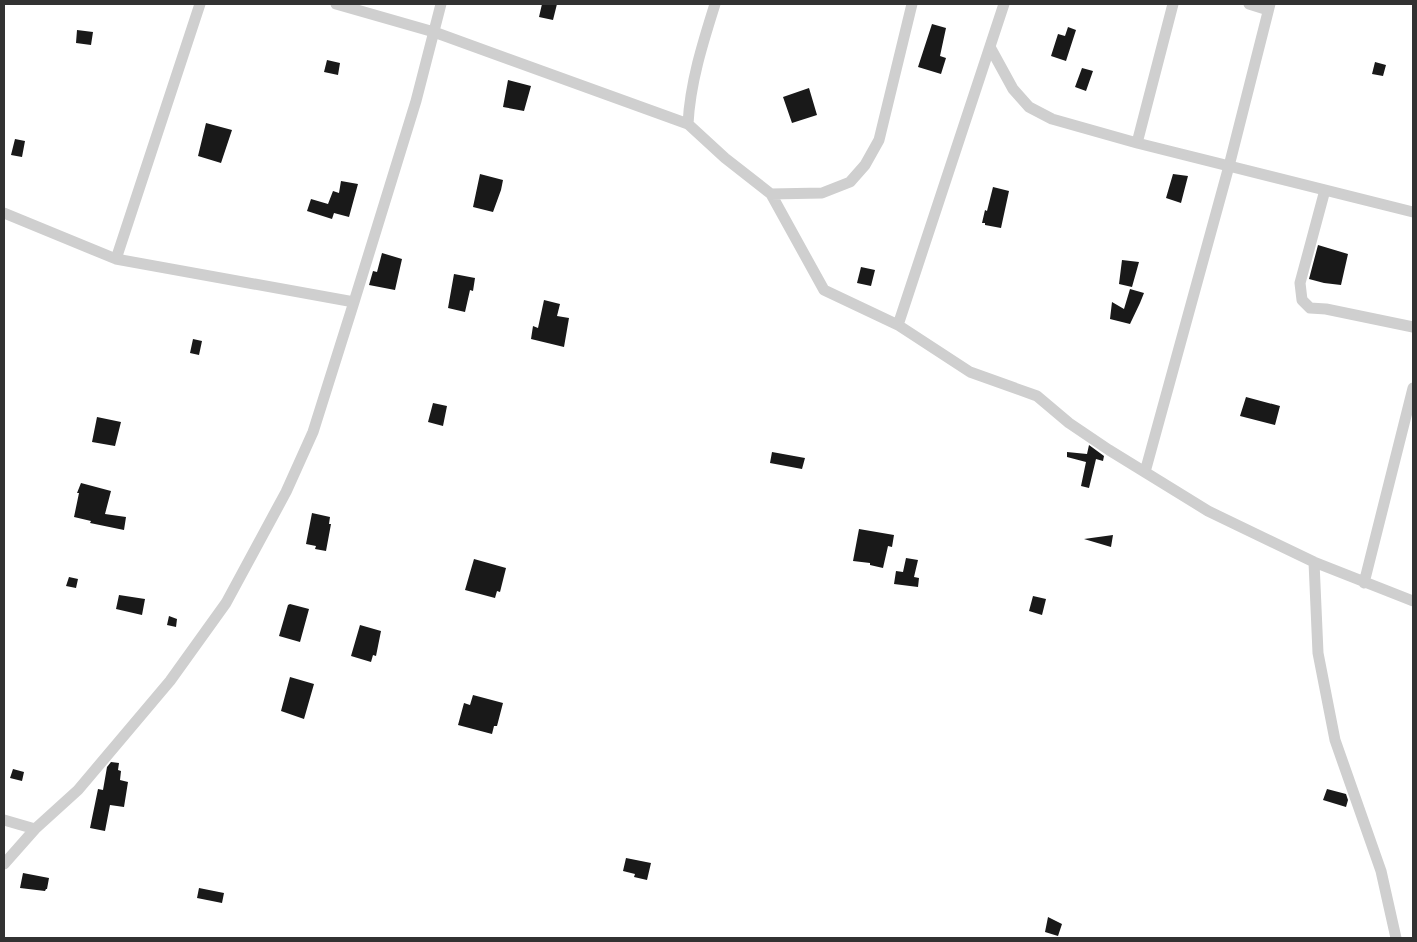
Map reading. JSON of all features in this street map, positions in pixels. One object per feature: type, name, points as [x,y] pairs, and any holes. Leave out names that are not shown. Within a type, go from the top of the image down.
[{"type":"street","points":[[116,259],[200,4]]},
{"type":"street","points":[[336,4],[434,32],[688,124],[725,158],[771,194],[824,290],[898,324],[970,372],[1037,396],[1069,423],[1208,511],[1314,562],[1413,601]]},
{"type":"street","points":[[4,864],[35,829],[78,790],[170,681],[226,603],[286,492],[312,432],[354,302],[416,100],[441,4]]},
{"type":"street","points":[[688,124],[692,88],[704,37],[715,4]]},
{"type":"street","points":[[771,194],[822,193],[850,182],[865,165],[879,140],[893,90],[912,4]]},
{"type":"street","points":[[898,324],[1004,4]]},
{"type":"street","points":[[1137,143],[1173,4]]},
{"type":"street","points":[[1145,472],[1229,166],[1269,7],[1249,4]]},
{"type":"street","points":[[990,46],[1013,90],[1029,107],[1052,119],[1137,143],[1413,212]]},
{"type":"street","points":[[1325,190],[1300,283],[1302,300],[1310,308],[1326,309],[1413,327]]},
{"type":"street","points":[[4,213],[116,259],[354,302]]},
{"type":"street","points":[[1364,582],[1413,388]]},
{"type":"street","points":[[1314,562],[1318,653],[1335,740],[1381,871],[1396,938]]},
{"type":"street","points":[[4,820],[35,829]]},
{"type":"building","points":[[542,4],[557,4],[553,20],[539,17]]},
{"type":"building","points":[[932,24],[946,28],[940,56],[946,58],[941,74],[918,67]]},
{"type":"building","points":[[1068,27],[1076,30],[1066,61],[1051,56],[1058,34],[1065,36]]},
{"type":"building","points":[[77,30],[93,32],[91,45],[76,43]]},
{"type":"building","points":[[327,60],[340,63],[338,75],[324,72]]},
{"type":"building","points":[[1375,62],[1386,65],[1383,76],[1372,74]]},
{"type":"building","points":[[1082,68],[1093,71],[1086,91],[1075,87]]},
{"type":"building","points":[[508,80],[531,86],[524,111],[503,107]]},
{"type":"building","points":[[809,88],[817,115],[792,123],[783,97]]},
{"type":"building","points":[[206,123],[232,130],[221,163],[198,156]]},
{"type":"building","points":[[15,139],[25,141],[22,157],[11,155]]},
{"type":"building","points":[[480,174],[503,180],[493,212],[473,207]]},
{"type":"building","points":[[1173,174],[1188,176],[1181,203],[1166,198]]},
{"type":"building","points":[[341,181],[358,184],[349,217],[334,213],[332,219],[307,211],[311,199],[328,204],[333,191],[339,193]]},
{"type":"building","points":[[993,187],[1009,191],[1001,228],[982,223]]},
{"type":"building","points":[[1318,245],[1348,254],[1341,285],[1309,279]]},
{"type":"building","points":[[382,253],[402,259],[395,290],[369,285],[373,271],[377,272]]},
{"type":"building","points":[[1122,260],[1139,262],[1132,287],[1119,284]]},
{"type":"building","points":[[861,267],[875,270],[871,286],[857,283]]},
{"type":"building","points":[[454,274],[475,278],[473,291],[470,290],[465,312],[448,308]]},
{"type":"building","points":[[1130,289],[1144,293],[1130,324],[1110,319],[1112,302],[1124,309]]},
{"type":"building","points":[[544,300],[560,304],[557,316],[569,318],[564,347],[531,339],[533,326],[538,328]]},
{"type":"building","points":[[193,339],[202,341],[199,355],[190,353]]},
{"type":"building","points":[[1246,397],[1280,406],[1275,425],[1240,416]]},
{"type":"building","points":[[433,403],[447,406],[443,426],[428,422]]},
{"type":"building","points":[[97,417],[121,422],[115,446],[92,442]]},
{"type":"building","points":[[1089,445],[1104,456],[1103,461],[1096,459],[1089,488],[1081,486],[1086,462],[1067,457],[1067,452],[1087,454]]},
{"type":"building","points":[[772,452],[805,458],[802,469],[770,463]]},
{"type":"building","points":[[81,483],[111,491],[105,514],[126,517],[124,530],[90,523],[91,521],[74,517],[79,493],[77,493]]},
{"type":"building","points":[[312,513],[330,517],[329,524],[331,524],[326,551],[315,549],[316,546],[306,544]]},
{"type":"building","points":[[859,529],[894,535],[892,547],[888,546],[883,568],[870,565],[870,563],[853,561]]},
{"type":"building","points":[[1113,535],[1111,547],[1084,539]]},
{"type":"building","points":[[906,558],[918,560],[914,577],[919,578],[918,587],[894,584],[896,571],[903,572]]},
{"type":"building","points":[[474,559],[506,568],[500,592],[497,591],[495,598],[465,590]]},
{"type":"building","points":[[69,577],[78,579],[76,588],[66,586]]},
{"type":"building","points":[[119,595],[145,599],[142,615],[116,609]]},
{"type":"building","points":[[1033,596],[1046,599],[1042,615],[1029,611]]},
{"type":"building","points":[[288,605],[309,609],[300,642],[279,636]]},
{"type":"building","points":[[169,616],[177,619],[176,627],[167,625]]},
{"type":"building","points":[[360,625],[381,631],[376,656],[373,655],[371,662],[351,656]]},
{"type":"building","points":[[290,677],[314,684],[304,719],[281,711]]},
{"type":"building","points":[[473,695],[503,703],[497,726],[494,726],[492,734],[458,725],[464,703],[470,705]]},
{"type":"building","points":[[111,762],[119,763],[118,770],[121,771],[120,780],[128,782],[124,807],[110,805],[105,831],[90,828],[98,789],[103,790],[107,767]]},
{"type":"building","points":[[13,769],[24,772],[22,781],[10,778]]},
{"type":"building","points":[[1327,789],[1346,794],[1348,800],[1346,807],[1323,800]]},
{"type":"building","points":[[626,858],[651,863],[647,880],[634,877],[635,874],[623,871]]},
{"type":"building","points":[[23,873],[49,878],[47,889],[45,891],[20,888]]},
{"type":"building","points":[[199,888],[224,893],[222,903],[197,898]]},
{"type":"building","points":[[1048,917],[1062,924],[1058,936],[1045,932]]}]
